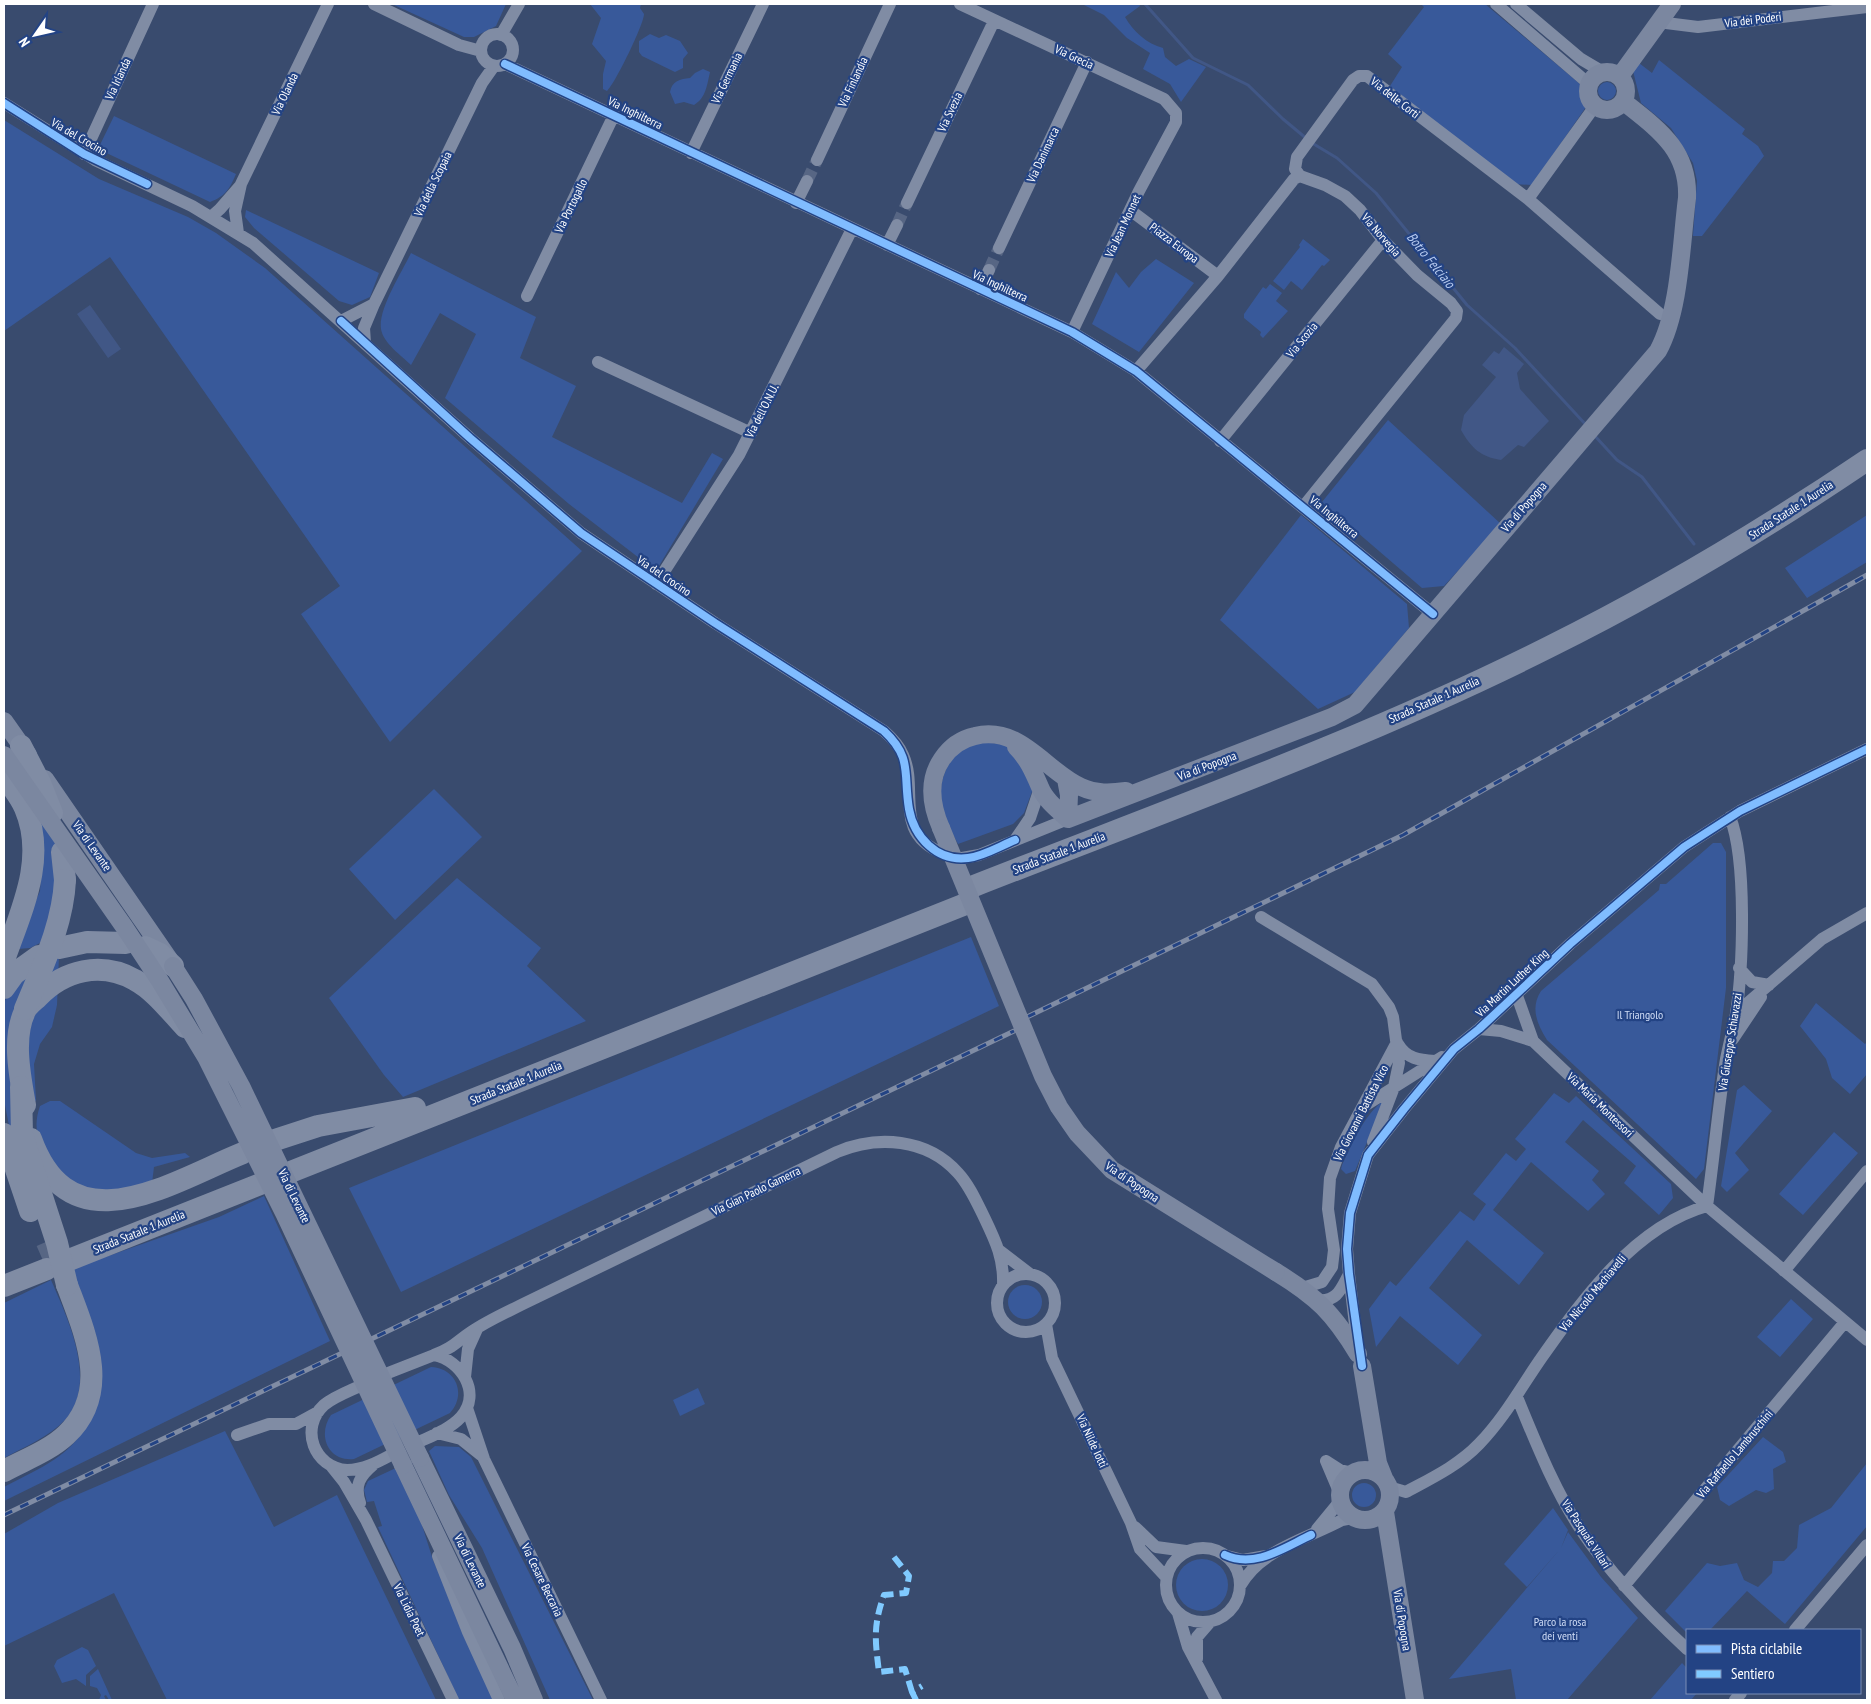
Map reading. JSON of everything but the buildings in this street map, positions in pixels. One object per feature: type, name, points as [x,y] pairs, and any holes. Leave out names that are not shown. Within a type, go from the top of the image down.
[{"type":"highway","name":"Strada Statale 1 Aurelia","points":[[1867,460],[1797,507],[1649,596],[1510,666],[1368,729],[968,895],[67,1253],[415,1108],[968,895],[1309,769],[1506,683],[1672,598],[1790,528],[1867,477]]},
{"type":"highway","points":[[12,751],[40,783],[52,813]]},
{"type":"highway","points":[[4,775],[24,806],[34,847],[28,891],[4,960]]},
{"type":"highway","points":[[4,1472],[66,1435],[78,1420],[88,1399],[92,1372],[90,1350],[67,1285],[57,1243],[24,1140],[21,1121],[18,1042],[26,1009],[57,929],[65,880],[62,852]]},
{"type":"highway","points":[[4,988],[14,974],[49,952],[87,942],[135,945],[160,954],[173,966]]},
{"type":"highway","points":[[26,1009],[43,991],[65,976],[84,970],[118,972],[138,982],[194,1037]]},
{"type":"highway","points":[[21,1087],[32,1141],[44,1166],[62,1186],[91,1199],[110,1201],[138,1197],[259,1146],[318,1126],[415,1108]]},
{"type":"highway","points":[[4,1134],[39,1234],[67,1285]]},
{"type":"highway","points":[[8,1281],[44,1262]]},
{"type":"main road","points":[[1620,76],[1672,4]]},
{"type":"main road","points":[[1602,72],[1612,72],[1620,76],[1627,88],[1624,102],[1610,110],[1595,106],[1589,96],[1589,84],[1594,76],[1602,72]]},
{"type":"main road","name":"Via di Popogna","points":[[1068,819],[1146,788],[1207,767],[1343,712],[1361,699],[1598,424],[1658,351],[1665,337],[1672,312],[1687,198],[1684,168],[1678,153],[1667,139],[1624,102]]},
{"type":"main road","name":"Via di Levante","points":[[4,721],[12,751],[194,1037],[407,1453],[512,1648],[534,1700]]},
{"type":"main road","name":"Via di Popogna","points":[[1146,788],[1102,792],[1087,790],[1066,779],[1022,744],[1004,736],[982,734],[962,740],[953,746],[939,763],[932,778],[932,797],[941,828],[1043,1076],[1058,1107],[1076,1133],[1101,1160],[1122,1178],[1302,1288],[1318,1300],[1332,1316],[1360,1360],[1378,1463],[1387,1483]]},
{"type":"main road","points":[[1004,736],[1028,762],[1040,788],[1053,806],[1068,819]]},
{"type":"main road","name":"Via di Levante","points":[[12,751],[173,966],[199,1007],[241,1086],[407,1453],[428,1517],[515,1700]]},
{"type":"main road","points":[[1066,779],[1069,795],[1068,819]]},
{"type":"main road","name":"Via di Popogna","points":[[1357,1471],[1369,1455],[1374,1438]]},
{"type":"main road","points":[[1357,1519],[1374,1520],[1385,1512],[1391,1500],[1387,1483],[1378,1473],[1357,1471],[1344,1482],[1340,1498],[1343,1508],[1357,1519],[1378,1529],[1389,1540]]},
{"type":"main road","name":"Via di Popogna","points":[[1385,1512],[1415,1700]]},
{"type":"street","name":"Via Irlanda","points":[[84,154],[153,4]]},
{"type":"street","name":"Via Olanda","points":[[238,233],[235,211],[241,184],[328,4]]},
{"type":"street","name":"Via Inghilterra","points":[[374,4],[526,73],[796,203],[1072,332],[1136,371],[1433,614]]},
{"type":"street","name":"Via Germania","points":[[691,153],[762,4]]},
{"type":"street","name":"Via Finlandia","points":[[817,160],[890,4]]},
{"type":"street","name":"Via Grecia","points":[[960,4],[1164,99],[1176,113],[1176,122]]},
{"type":"street","points":[[1496,4],[1589,84]]},
{"type":"street","points":[[1516,4],[1581,59],[1602,72]]},
{"type":"street","points":[[1672,4],[1678,13],[1698,26]]},
{"type":"street","name":"Via dei Poderi","points":[[1658,22],[1698,26],[1867,7]]},
{"type":"street","points":[[517,8],[505,37],[526,73]]},
{"type":"street","name":"Via Svezia","points":[[907,204],[994,21]]},
{"type":"street","points":[[505,37],[488,37],[489,57],[513,53]]},
{"type":"street","name":"Via della Scopaia","points":[[365,343],[364,328],[374,304],[478,89],[489,57]]},
{"type":"street","name":"Via Danimarca","points":[[999,248],[1087,62]]},
{"type":"street","name":"Via delle Corti","points":[[1300,176],[1295,169],[1296,157],[1352,80],[1359,76],[1367,76],[1528,199]]},
{"type":"street","name":"Via del Crocino","points":[[4,103],[84,154],[211,216],[238,233],[283,267],[470,438],[581,533],[656,584],[884,731],[896,742],[904,756],[907,773],[908,807],[915,829],[925,842],[942,853]]},
{"type":"street","points":[[1595,106],[1528,199],[1660,314]]},
{"type":"street","name":"Via Portogallo","points":[[527,296],[614,115]]},
{"type":"street","name":"Via Jean Monnet","points":[[1072,332],[1130,210],[1176,122]]},
{"type":"street","points":[[1136,371],[1218,276],[1294,179],[1300,176]]},
{"type":"street","name":"Via Norvegia","points":[[1300,176],[1326,185],[1345,196],[1360,210],[1383,240],[1417,274],[1452,303],[1457,311],[1456,318],[1303,507]]},
{"type":"street","points":[[796,203],[807,181]]},
{"type":"street","name":"Via Olanda","points":[[211,216],[220,209],[241,184]]},
{"type":"street","name":"Piazza Europa","points":[[1130,210],[1218,276]]},
{"type":"street","points":[[887,245],[897,224]]},
{"type":"street","name":"Via dell'O.N.U.","points":[[656,584],[736,460],[751,433],[852,228]]},
{"type":"street","name":"Via Scozia","points":[[1220,441],[1383,240]]},
{"type":"street","points":[[980,289],[989,270]]},
{"type":"street","points":[[341,321],[374,304]]},
{"type":"street","points":[[598,362],[751,433]]},
{"type":"street","name":"Via Martin Luther King","points":[[1360,1360],[1348,1274],[1348,1227],[1350,1213],[1368,1155],[1454,1049],[1684,847],[1730,817],[1768,796],[1867,749]]},
{"type":"street","points":[[962,858],[974,857],[1015,840],[1030,818],[1040,788]]},
{"type":"street","name":"Via Giuseppe Schiavazzi","points":[[1707,1206],[1729,1044],[1736,1013],[1739,968],[1740,884],[1735,834],[1730,817]]},
{"type":"street","name":"Via di Popogna","points":[[1015,840],[1068,819]]},
{"type":"street","points":[[1736,1013],[1822,939],[1867,913]]},
{"type":"street","name":"Via Giovanni Battista Vico","points":[[1260,917],[1354,973],[1378,990],[1394,1016],[1399,1063],[1394,1087],[1368,1155]]},
{"type":"street","points":[[1739,968],[1752,982],[1769,985]]},
{"type":"street","points":[[1729,1044],[1769,985]]},
{"type":"street","points":[[1516,993],[1533,1040]]},
{"type":"street","name":"Via Maria Montessori","points":[[1479,1029],[1501,1031],[1533,1040],[1707,1206]]},
{"type":"street","points":[[1397,1042],[1404,1053],[1410,1057],[1419,1060],[1435,1061]]},
{"type":"street","name":"Via Giovanni Battista Vico","points":[[1302,1288],[1322,1282],[1332,1267],[1334,1250],[1328,1209],[1330,1178],[1341,1147],[1397,1042]]},
{"type":"street","points":[[1363,1108],[1454,1049]]},
{"type":"street","name":"Via Gian Paolo Gamerra","points":[[388,1373],[457,1344],[479,1327],[837,1152],[870,1142],[893,1142],[917,1147],[948,1164],[957,1172],[971,1192],[1000,1250],[1004,1268],[1003,1285]]},
{"type":"street","points":[[1784,1271],[1867,1171]]},
{"type":"street","points":[[1707,1206],[1867,1340]]},
{"type":"street","name":"Via Niccolò Machiavelli","points":[[1387,1483],[1406,1492],[1463,1458],[1501,1420],[1560,1332],[1607,1273],[1626,1253],[1669,1221],[1707,1206]]},
{"type":"street","name":"Via Gian Paolo Gamerra","points":[[1000,1250],[1030,1274]]},
{"type":"street","points":[[1030,1274],[1046,1282],[1053,1294],[1053,1312],[1046,1324],[1036,1330],[1026,1332],[1011,1328],[999,1314],[997,1299],[1003,1285],[1015,1276],[1030,1274]]},
{"type":"street","name":"Via Martin Luther King","points":[[1318,1300],[1328,1300],[1336,1296],[1348,1274]]},
{"type":"street","name":"Via Raffaello Lambruschini","points":[[1624,1586],[1845,1322]]},
{"type":"street","name":"Via Nilde Iotti","points":[[1046,1324],[1052,1358],[1131,1523],[1140,1549],[1166,1577]]},
{"type":"street","points":[[465,1377],[468,1349],[479,1327]]},
{"type":"street","name":"Via Nilde Iotti","points":[[1026,1332],[1052,1358]]},
{"type":"street","points":[[434,1355],[455,1363],[465,1377]]},
{"type":"street","name":"Via Cesare Beccaria","points":[[465,1377],[469,1387],[467,1408],[484,1459],[600,1700]]},
{"type":"street","points":[[237,1435],[269,1424],[296,1424],[318,1412],[332,1399],[358,1387]]},
{"type":"street","name":"Via Pasquale Villari","points":[[1517,1397],[1549,1473],[1569,1510],[1602,1560],[1624,1586],[1686,1648]]},
{"type":"street","points":[[332,1467],[354,1469],[407,1453],[460,1418],[467,1408]]},
{"type":"street","points":[[312,1435],[312,1428],[318,1412]]},
{"type":"street","points":[[296,1424],[312,1435]]},
{"type":"street","name":"Via Cesare Beccaria","points":[[438,1433],[461,1439],[484,1459]]},
{"type":"street","name":"Via Lidia Poet","points":[[312,1435],[314,1446],[320,1457],[332,1467],[344,1482],[366,1520],[453,1700]]},
{"type":"street","points":[[1311,1535],[1340,1498],[1326,1461],[1340,1470],[1357,1471]]},
{"type":"street","name":"Via Lidia Poet","points":[[366,1520],[357,1494],[358,1485],[361,1475],[376,1462]]},
{"type":"street","points":[[428,1517],[435,1549],[468,1632],[499,1700]]},
{"type":"street","points":[[1198,1664],[1197,1637],[1210,1622],[1224,1616],[1231,1608],[1238,1596],[1240,1586],[1249,1571],[1268,1556],[1311,1535],[1357,1519]]},
{"type":"street","name":"Via Nilde Iotti","points":[[1131,1523],[1152,1545],[1163,1549],[1186,1551]]},
{"type":"street","points":[[1796,1629],[1867,1545]]},
{"type":"street","points":[[1216,1700],[1188,1647],[1178,1613],[1167,1596],[1166,1577],[1172,1563],[1186,1551],[1206,1548],[1238,1560],[1268,1556]]},
{"type":"street","points":[[1225,1555],[1236,1568],[1240,1586]]},
{"type":"street","points":[[1178,1613],[1196,1621],[1210,1622]]},
{"type":"green space","points":[[392,4],[506,4],[496,26],[474,37],[464,37]]},
{"type":"green space","points":[[590,4],[641,4],[640,8],[644,14],[628,54],[607,91],[603,89],[603,74],[606,61],[592,44],[601,18]]},
{"type":"green space","points":[[1082,4],[1139,4],[1140,6],[1125,17],[1136,32],[1151,43],[1163,48],[1165,57],[1176,66],[1189,59],[1206,67],[1181,102],[1170,84],[1143,69],[1150,53],[1127,38],[1104,15]]},
{"type":"green space","points":[[1421,4],[1485,4],[1580,84],[1586,107],[1532,185],[1513,184],[1390,86],[1402,67],[1388,54],[1424,7]]},
{"type":"green space","points":[[650,34],[659,38],[666,35],[680,41],[688,53],[683,59],[683,68],[675,72],[642,56],[639,52],[639,41]]},
{"type":"green space","points":[[1659,60],[1745,129],[1742,134],[1758,146],[1764,156],[1702,236],[1693,236],[1697,181],[1693,163],[1671,128],[1641,103],[1633,71],[1639,63],[1652,73]]},
{"type":"green space","points":[[703,69],[710,72],[701,99],[694,105],[684,102],[675,104],[670,92],[673,85],[680,80],[690,78]]},
{"type":"green space","points":[[1607,82],[1613,85],[1616,91],[1613,97],[1607,100],[1601,97],[1598,91],[1601,85]]},
{"type":"green space","points":[[114,116],[236,174],[229,187],[224,194],[210,202],[98,149]]},
{"type":"green space","points":[[4,120],[99,179],[188,217],[216,233],[265,268],[582,551],[390,742],[301,614],[340,586],[110,257],[4,331]]},
{"type":"green space","points":[[246,210],[379,273],[370,297],[352,305],[339,301],[254,228],[245,217]]},
{"type":"green space","points":[[1303,239],[1330,260],[1324,266],[1322,265],[1302,290],[1291,281],[1284,290],[1273,281],[1300,247],[1299,245]]},
{"type":"green space","points":[[411,253],[536,317],[520,358],[576,386],[552,437],[682,503],[712,453],[723,459],[656,571],[569,504],[445,398],[476,334],[440,313],[411,365],[385,339],[381,329],[383,311]]},
{"type":"green space","points":[[1156,259],[1194,283],[1139,352],[1092,324],[1116,272],[1129,288],[1141,272]]},
{"type":"green space","points":[[1270,284],[1282,293],[1276,301],[1288,311],[1263,338],[1260,335],[1261,332],[1244,318],[1244,314],[1263,287],[1266,289]]},
{"type":"green space","points":[[1388,420],[1501,524],[1444,586],[1422,588],[1322,502]]},
{"type":"green space","points":[[1301,515],[1407,604],[1409,628],[1355,692],[1318,709],[1220,620]]},
{"type":"green space","points":[[1867,515],[1867,562],[1807,598],[1785,568]]},
{"type":"green space","points":[[977,742],[1005,744],[1016,752],[1033,789],[1024,813],[1013,824],[958,844],[943,812],[941,790],[943,779],[951,760],[967,746]]},
{"type":"green space","points":[[434,789],[482,837],[395,920],[349,869]]},
{"type":"green space","points":[[37,817],[55,840],[59,871],[46,940],[30,948],[18,949],[16,946],[40,891],[42,857]]},
{"type":"green space","name":"Il Triangolo","points":[[1713,843],[1721,843],[1726,852],[1726,988],[1704,1169],[1696,1179],[1547,1040],[1540,1028],[1535,1010],[1541,991],[1659,890],[1660,884],[1666,884]]},
{"type":"green space","points":[[457,878],[541,948],[527,966],[586,1021],[403,1097],[384,1075],[329,998]]},
{"type":"green space","points":[[971,937],[999,1006],[401,1292],[349,1188]]},
{"type":"green space","points":[[59,956],[57,1005],[52,1027],[40,1044],[34,1064],[36,1100],[12,1141],[4,1100],[4,1004],[8,991]]},
{"type":"green space","points":[[1816,1003],[1865,1044],[1867,1042],[1867,1074],[1850,1094],[1832,1078],[1826,1059],[1800,1026]]},
{"type":"green space","points":[[1744,1085],[1772,1111],[1735,1153],[1749,1170],[1727,1192],[1721,1186],[1737,1090]]},
{"type":"green space","points":[[1554,1093],[1569,1103],[1576,1096],[1671,1184],[1673,1198],[1659,1215],[1624,1183],[1636,1166],[1583,1120],[1565,1142],[1599,1171],[1592,1180],[1605,1194],[1588,1211],[1531,1162],[1493,1210],[1544,1253],[1519,1285],[1467,1240],[1429,1288],[1482,1335],[1458,1365],[1400,1316],[1376,1347],[1369,1309],[1390,1281],[1396,1286],[1460,1211],[1474,1221],[1486,1204],[1473,1194],[1506,1153],[1516,1161],[1526,1149],[1515,1139]]},
{"type":"green space","points":[[1385,1099],[1355,1171],[1346,1174],[1341,1169],[1342,1165],[1355,1138],[1371,1113]]},
{"type":"green space","points":[[50,1101],[60,1101],[136,1153],[152,1158],[185,1153],[190,1157],[154,1167],[152,1183],[124,1193],[76,1187],[51,1160],[44,1151],[40,1141],[37,1131],[37,1119],[40,1106]]},
{"type":"green space","points":[[1834,1132],[1858,1153],[1803,1215],[1779,1194]]},
{"type":"green space","points":[[264,1196],[330,1341],[4,1501],[4,1487],[65,1452],[84,1431],[92,1417],[74,1268],[219,1217]]},
{"type":"green space","points":[[51,1280],[65,1312],[77,1350],[80,1369],[79,1388],[75,1405],[65,1420],[52,1432],[4,1458],[4,1303]]},
{"type":"green space","points":[[1025,1285],[1032,1286],[1037,1290],[1041,1295],[1041,1309],[1037,1314],[1032,1318],[1025,1319],[1018,1318],[1013,1314],[1009,1309],[1008,1302],[1009,1295],[1013,1290],[1018,1286]]},
{"type":"green space","points":[[1791,1299],[1813,1319],[1780,1357],[1757,1337]]},
{"type":"green space","points":[[431,1367],[440,1368],[447,1372],[456,1383],[458,1398],[450,1413],[354,1459],[345,1459],[332,1452],[325,1439],[327,1423],[331,1415]]},
{"type":"green space","points":[[698,1388],[705,1404],[680,1416],[673,1400]]},
{"type":"green space","points":[[225,1431],[274,1527],[337,1495],[436,1700],[167,1700],[114,1593],[4,1646],[4,1534],[58,1503]]},
{"type":"green space","points":[[1763,1437],[1783,1452],[1786,1462],[1773,1469],[1774,1489],[1766,1493],[1756,1490],[1729,1506],[1720,1500],[1717,1487]]},
{"type":"green space","points":[[435,1446],[459,1447],[471,1457],[593,1700],[550,1700],[482,1548],[449,1495],[429,1451]]},
{"type":"green space","points":[[1867,1463],[1867,1526],[1785,1624],[1747,1591],[1711,1629],[1686,1629],[1686,1632],[1665,1611],[1707,1563],[1720,1566],[1737,1563],[1744,1580],[1758,1587],[1772,1573],[1773,1561],[1784,1561],[1797,1548],[1799,1525],[1831,1508]]},
{"type":"green space","points":[[398,1467],[415,1503],[433,1560],[496,1700],[459,1700],[378,1527],[382,1526],[374,1501],[367,1502],[364,1490],[368,1481]]},
{"type":"green space","points":[[1364,1483],[1373,1486],[1376,1495],[1373,1504],[1364,1507],[1355,1504],[1352,1495],[1355,1486]]},
{"type":"green space","points":[[1553,1508],[1568,1530],[1561,1548],[1527,1587],[1504,1564]]},
{"type":"green space","name":"Parco la rosa dei venti","points":[[1568,1532],[1601,1577],[1638,1618],[1567,1700],[1516,1700],[1511,1669],[1449,1679],[1561,1548]]},
{"type":"green space","points":[[1202,1559],[1212,1561],[1220,1567],[1226,1575],[1228,1585],[1226,1595],[1220,1603],[1212,1609],[1202,1611],[1192,1609],[1184,1603],[1178,1595],[1176,1585],[1178,1575],[1184,1567],[1192,1561]]},
{"type":"green space","points":[[82,1647],[88,1650],[96,1666],[86,1675],[86,1686],[76,1679],[62,1683],[54,1666],[57,1660]]},
{"type":"green space","points":[[1682,1663],[1686,1667],[1686,1694],[1696,1694],[1691,1700],[1650,1700]]},
{"type":"green space","points":[[98,1669],[112,1700],[109,1700],[106,1695],[104,1696],[106,1700],[99,1700],[101,1695],[97,1688],[90,1686],[90,1676]]},
{"type":"shaded area","points":[[90,305],[121,349],[108,358],[77,314]]},
{"type":"shaded area","points":[[1504,347],[1524,364],[1517,373],[1520,389],[1549,421],[1524,447],[1518,445],[1501,460],[1488,457],[1477,451],[1461,430],[1464,415],[1496,377],[1482,365],[1494,351],[1499,354]]},
{"type":"waterway","name":"Botro Felciaio","points":[[1145,4],[1193,58],[1248,85],[1307,139]]},
{"type":"waterway","name":"Botro Felciaio","points":[[1312,143],[1337,158],[1376,193],[1467,305],[1515,348],[1587,426]]},
{"type":"waterway","name":"Botro Felciaio","points":[[1594,435],[1617,460],[1642,477],[1694,544]]},
{"type":"tunnel","points":[[807,181],[817,160]]},
{"type":"tunnel","points":[[897,225],[907,203]]},
{"type":"tunnel","points":[[989,270],[999,248]]},
{"type":"tunnel","points":[[41,1256],[64,1246]]},
{"type":"railway","points":[[1027,1017],[1403,835],[1867,575]]},
{"type":"railway","points":[[4,1515],[1014,1031]]},
{"type":"marked path","points":[[894,1557],[909,1576],[906,1593],[884,1595],[880,1606],[876,1633],[879,1672],[905,1669],[912,1692]]},
{"type":"marked path","points":[[916,1700],[912,1692],[922,1686]]},
{"type":"cycle path","points":[[505,64],[1072,332],[1136,371],[1433,614]]},
{"type":"cycle path","points":[[4,103],[84,154],[147,184]]},
{"type":"cycle path","points":[[341,321],[470,438],[581,533],[715,623],[884,731],[893,741],[903,758],[909,809],[916,829],[929,846],[946,856],[968,858],[986,853],[1015,840]]},
{"type":"cycle path","points":[[1362,1366],[1347,1249],[1350,1213],[1368,1155],[1404,1109],[1454,1049],[1479,1029],[1570,944],[1684,847],[1740,811],[1867,749]]},
{"type":"cycle path","points":[[1225,1555],[1236,1559],[1259,1558],[1270,1555],[1311,1535]]}]
